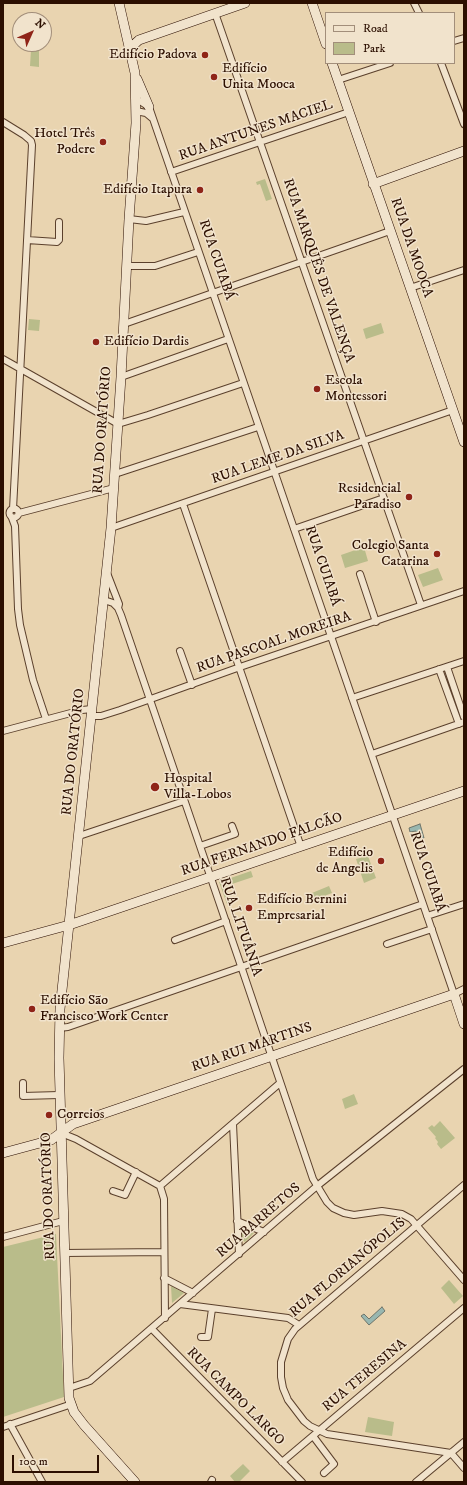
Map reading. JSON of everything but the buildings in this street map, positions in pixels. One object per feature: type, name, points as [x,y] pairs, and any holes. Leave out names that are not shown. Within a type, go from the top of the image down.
[{"type":"street","name":"RUA DO ORATÓRIO","points":[[118,3],[135,73],[136,111],[128,219],[124,324],[111,528],[59,1028],[59,1095],[69,1398],[74,1412],[84,1425],[135,1482]]},
{"type":"street","points":[[129,49],[139,40],[245,3]]},
{"type":"street","points":[[312,3],[325,41]]},
{"type":"street","points":[[414,3],[418,12]]},
{"type":"street","name":"RUA MARQUÊS DE VALENÇA","points":[[215,13],[421,605]]},
{"type":"street","points":[[126,34],[139,40]]},
{"type":"street","name":"RUA DA MOOCA","points":[[332,64],[464,442]]},
{"type":"street","points":[[338,80],[387,64]]},
{"type":"street","points":[[441,64],[464,124]]},
{"type":"street","points":[[135,73],[149,107]]},
{"type":"street","points":[[136,101],[140,101],[149,107]]},
{"type":"street","name":"RUA CUIABÁ","points":[[149,107],[258,427],[332,636],[464,1024]]},
{"type":"street","points":[[136,111],[144,113],[152,118]]},
{"type":"street","name":"RUA ANTUNES MACIEL","points":[[171,172],[349,112]]},
{"type":"street","points":[[3,122],[31,141],[32,150],[13,509],[17,509],[15,515],[15,526],[17,601],[20,625],[33,680],[46,719]]},
{"type":"street","points":[[373,184],[464,151]]},
{"type":"street","points":[[128,219],[146,221],[184,212]]},
{"type":"street","points":[[27,240],[57,242],[59,240],[59,222]]},
{"type":"street","points":[[124,324],[390,231]]},
{"type":"street","points":[[127,266],[155,266],[198,252]]},
{"type":"street","points":[[410,288],[464,270]]},
{"type":"street","points":[[121,377],[228,339]]},
{"type":"street","points":[[3,359],[118,424],[148,416],[243,383]]},
{"type":"street","name":"RUA LEME DA SILVA","points":[[111,528],[453,410]]},
{"type":"street","points":[[115,474],[258,427]]},
{"type":"street","points":[[3,517],[114,488]]},
{"type":"street","points":[[294,529],[384,498]]},
{"type":"street","points":[[183,504],[301,847]]},
{"type":"street","name":"RUA LITUÂNIA","points":[[107,572],[119,604],[118,608],[149,700],[226,921],[311,1174],[317,1186],[323,1197],[333,1208],[344,1213],[354,1215],[382,1211],[402,1214],[411,1219],[464,1280]]},
{"type":"street","points":[[360,574],[376,622]]},
{"type":"street","name":"RUA PASCOAL MOREIRA","points":[[3,731],[82,710],[101,716],[464,591]]},
{"type":"street","points":[[104,596],[112,593],[116,598]]},
{"type":"street","points":[[104,596],[118,608]]},
{"type":"street","points":[[180,651],[192,684]]},
{"type":"street","points":[[352,698],[464,661]]},
{"type":"street","points":[[447,667],[464,717]]},
{"type":"street","points":[[372,754],[461,723],[448,696],[438,669]]},
{"type":"street","points":[[448,696],[455,693]]},
{"type":"street","name":"RUA FERNANDO FALCÃO","points":[[3,943],[70,925],[464,791]]},
{"type":"street","points":[[79,836],[184,801]]},
{"type":"street","points":[[200,846],[235,834],[232,826]]},
{"type":"street","points":[[59,1028],[68,1027],[423,904]]},
{"type":"street","points":[[427,916],[464,904]]},
{"type":"street","points":[[175,940],[226,921]]},
{"type":"street","points":[[387,944],[432,929]]},
{"type":"street","points":[[454,994],[464,989]]},
{"type":"street","name":"RUA RUI MARTINS","points":[[3,1153],[51,1140],[74,1124],[454,994]]},
{"type":"street","name":"RUA BARRETOS","points":[[69,1388],[90,1381],[317,1186],[464,1068]]},
{"type":"street","points":[[23,1083],[23,1096],[59,1095]]},
{"type":"street","points":[[160,1186],[280,1083]]},
{"type":"street","points":[[234,1124],[239,1254]]},
{"type":"street","points":[[61,1133],[76,1139],[160,1186],[164,1199],[163,1252],[165,1318]]},
{"type":"street","points":[[113,1191],[124,1195],[136,1172]]},
{"type":"street","name":"RUA FLORIANÓPOLIS","points":[[451,1453],[327,1434],[319,1431],[304,1421],[288,1400],[283,1388],[281,1362],[288,1339],[295,1329],[464,1185]]},
{"type":"street","points":[[3,1237],[63,1220]]},
{"type":"street","points":[[238,1221],[264,1232]]},
{"type":"street","points":[[64,1253],[163,1252]]},
{"type":"street","points":[[164,1278],[193,1293]]},
{"type":"street","points":[[180,1304],[288,1318],[300,1325]]},
{"type":"street","name":"RUA TERESINA","points":[[282,1462],[464,1308]]},
{"type":"street","points":[[201,1337],[208,1337],[212,1309]]},
{"type":"street","name":"RUA CAMPO LARGO","points":[[152,1329],[302,1482]]},
{"type":"street","points":[[3,1427],[72,1404]]},
{"type":"street","points":[[10,1424],[42,1482]]},
{"type":"street","points":[[312,1436],[334,1464],[324,1474]]},
{"type":"street","points":[[416,1482],[464,1442]]},
{"type":"street","points":[[434,1450],[441,1462]]},
{"type":"street","points":[[451,1453],[464,1468]]},
{"type":"green space","points":[[31,52],[39,52],[39,67],[30,66]]},
{"type":"green space","points":[[265,179],[272,199],[266,201],[260,184],[257,185],[256,182]]},
{"type":"green space","points":[[29,319],[40,320],[39,331],[28,330]]},
{"type":"green space","points":[[381,323],[384,333],[366,339],[363,329]]},
{"type":"green space","points":[[364,547],[368,561],[345,568],[341,555]]},
{"type":"green space","points":[[438,568],[443,580],[423,587],[418,575]]},
{"type":"green space","points":[[368,856],[376,878],[364,883],[356,859]]},
{"type":"green space","points":[[251,871],[253,877],[226,886],[231,902],[227,904],[219,882]]},
{"type":"green space","points":[[329,886],[332,893],[314,900],[312,893]]},
{"type":"green space","points":[[354,1094],[358,1104],[345,1109],[342,1099]]},
{"type":"green space","points":[[440,1121],[455,1138],[441,1149],[437,1144],[438,1142],[435,1138],[436,1137],[428,1128],[432,1125],[434,1127]]},
{"type":"green space","points":[[242,1228],[254,1233],[245,1242],[242,1240]]},
{"type":"green space","points":[[56,1234],[64,1397],[3,1417],[3,1247]]},
{"type":"green space","points":[[449,1280],[463,1296],[454,1304],[441,1288]]},
{"type":"green space","points":[[171,1286],[184,1293],[172,1303]]},
{"type":"green space","points":[[368,1417],[394,1422],[392,1436],[365,1432]]},
{"type":"green space","points":[[243,1464],[250,1471],[239,1482],[235,1482],[230,1476]]},
{"type":"water","points":[[420,824],[424,838],[419,839],[416,831],[410,832],[409,828]]},
{"type":"water","points":[[382,1307],[385,1311],[369,1325],[361,1316],[364,1314],[369,1319]]},
{"type":"place","name":"Edifício Padova","points":[[205,55]]},
{"type":"place","name":"Edifício Unita Mooca","points":[[214,77]]},
{"type":"place","name":"Hotel Três Podere","points":[[103,142]]},
{"type":"place","name":"Edifício Itapura","points":[[200,190]]},
{"type":"place","name":"Edifício Dardis","points":[[96,342]]},
{"type":"place","name":"Escola Montessori","points":[[317,389]]},
{"type":"place","name":"Residencial Paradiso","points":[[409,497]]},
{"type":"place","name":"Colegio Santa Catarina","points":[[437,554]]},
{"type":"place","name":"Hospital Villa-Lobos","points":[[155,787]]},
{"type":"place","name":"Edifício de Angelis","points":[[381,861]]},
{"type":"place","name":"Edifício Bernini Empresarial","points":[[249,908]]},
{"type":"place","name":"Edifício São Francisco Work Center","points":[[32,1009]]},
{"type":"place","name":"Correios","points":[[49,1115]]}]
